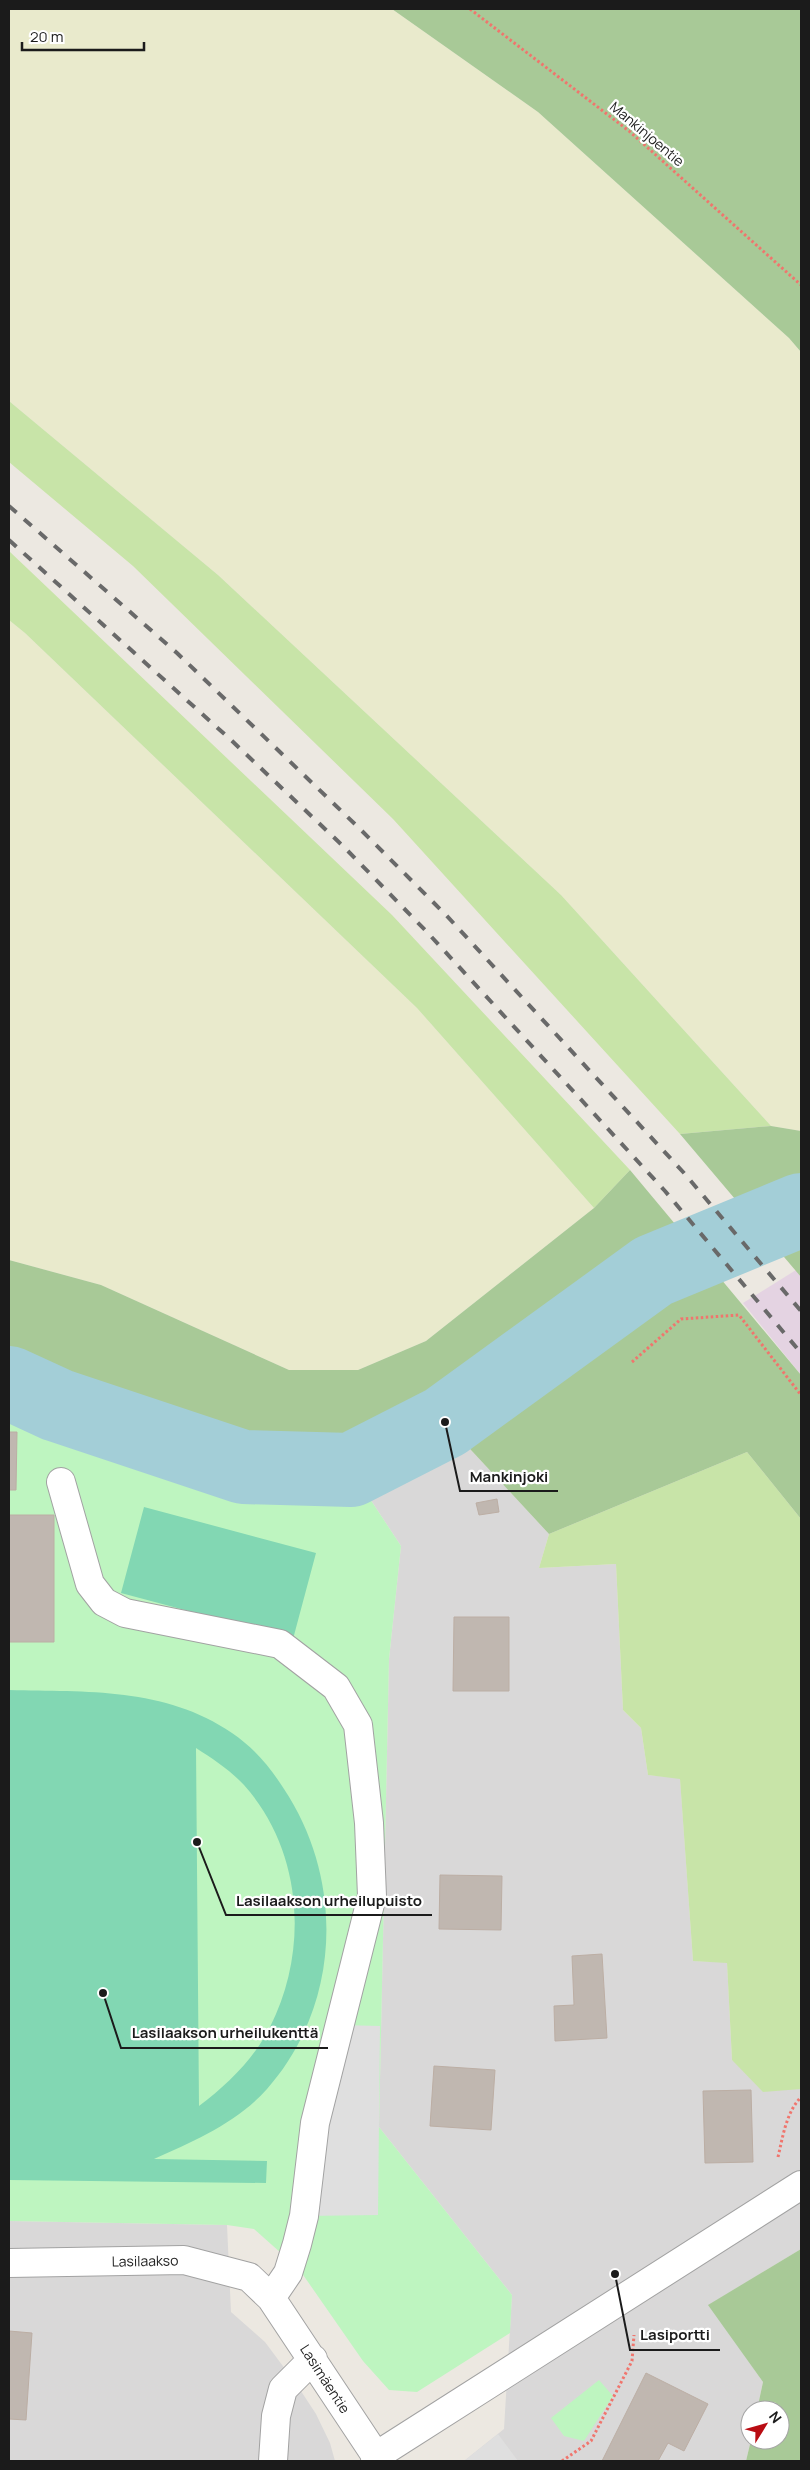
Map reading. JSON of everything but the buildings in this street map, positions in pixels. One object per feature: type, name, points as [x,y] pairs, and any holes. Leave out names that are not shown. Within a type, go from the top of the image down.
[{"type":"street","points":[[60,1482],[90,1584],[104,1602],[124,1613],[280,1644],[336,1687],[358,1725],[369,1823],[372,1896],[315,2123],[304,2216],[297,2244],[288,2273],[271,2298]]},
{"type":"street","points":[[375,2459],[801,2179]]},
{"type":"street","name":"Lasilaakso","points":[[9,2263],[184,2260],[249,2276],[271,2298]]},
{"type":"street","name":"Lasimäentie","points":[[271,2298],[313,2359],[375,2459]]},
{"type":"street","points":[[273,2461],[276,2416],[282,2389],[313,2359]]},
{"type":"path","name":"Mankinjoentie","points":[[470,9],[629,131],[801,285]]},
{"type":"path","points":[[632,1362],[681,1319],[739,1315],[801,1395]]},
{"type":"path","points":[[562,2461],[592,2441],[632,2361],[634,2334]]},
{"type":"shaded area","points":[[796,1270],[801,1277],[801,1375],[743,1303]]},
{"type":"shaded area","points":[[445,1422],[549,1534],[539,1568],[616,1564],[623,1710],[641,1728],[648,1775],[680,1778],[693,1961],[727,1962],[732,2060],[801,2089],[801,2249],[709,2305],[763,2382],[759,2400],[740,2400],[740,2450],[749,2450],[746,2461],[464,2461],[504,2429],[512,2295],[379,2127],[389,1659],[401,1546],[351,1470]]},
{"type":"shaded area","points":[[340,2025],[380,2026],[378,2215],[304,2216]]},
{"type":"shaded area","points":[[9,2221],[227,2225],[231,2312],[265,2342],[297,2385],[316,2414],[330,2443],[335,2461],[9,2461]]},
{"type":"shaded area","points":[[498,2434],[518,2461],[464,2461]]},
{"type":"green space","points":[[9,9],[392,9],[538,112],[789,338],[801,352],[801,1131],[771,1126],[561,895],[218,575],[9,401]]},
{"type":"green space","points":[[392,9],[801,9],[801,352],[789,338],[538,112]]},
{"type":"green space","points":[[9,401],[218,575],[561,895],[771,1126],[680,1134],[393,819],[133,566],[9,462]]},
{"type":"green space","points":[[9,551],[392,915],[630,1170],[594,1208],[417,1008],[25,633],[9,620]]},
{"type":"green space","points":[[9,620],[25,633],[417,1008],[594,1208],[426,1341],[358,1370],[289,1370],[101,1285],[9,1260]]},
{"type":"green space","points":[[771,1126],[801,1131],[801,1277],[680,1134]]},
{"type":"green space","points":[[630,1170],[801,1375],[801,1519],[747,1452],[549,1534],[445,1422],[351,1470],[243,1467],[57,1405],[9,1417],[9,1260],[101,1285],[289,1370],[358,1370],[426,1341],[594,1208]]},
{"type":"green space","points":[[57,1405],[243,1467],[351,1470],[401,1546],[389,1659],[379,2127],[512,2295],[510,2333],[417,2392],[389,2390],[363,2361],[299,2269],[254,2229],[227,2225],[9,2221],[9,1417]]},
{"type":"green space","points":[[747,1452],[801,1519],[801,2089],[763,2092],[732,2060],[727,1963],[693,1961],[680,1779],[648,1775],[641,1728],[623,1710],[616,1564],[539,1568],[549,1534]]},
{"type":"green space","points":[[144,1507],[316,1553],[293,1639],[121,1593]]},
{"type":"green space","points":[[9,1690],[96,1692],[152,1700],[180,1707],[206,1718],[232,1733],[254,1751],[273,1773],[304,1825],[317,1863],[325,1902],[326,1942],[321,1981],[309,2020],[291,2056],[267,2089],[242,2112],[214,2130],[154,2159],[267,2161],[266,2183],[9,2180]],"holes":[[[196,1748],[239,1780],[264,1811],[278,1840],[288,1870],[294,1902],[291,1966],[282,1997],[270,2027],[248,2061],[220,2089],[199,2106]]]},
{"type":"green space","points":[[801,2249],[801,2461],[746,2461],[749,2450],[790,2450],[790,2400],[759,2400],[763,2382],[708,2305]]},
{"type":"green space","points":[[599,2380],[613,2396],[584,2441],[564,2436],[551,2418]]},
{"type":"waterway","points":[[9,1383],[57,1405],[243,1467],[351,1470],[445,1422],[653,1271],[801,1210]]},
{"type":"railway","points":[[9,506],[177,653],[359,828],[446,915],[684,1173],[801,1311]]},
{"type":"railway","points":[[9,540],[231,740],[343,846],[427,932],[665,1191],[801,1353]]},
{"type":"place","name":"Mankinjoki","points":[[445,1422]]},
{"type":"place","name":"Lasilaakson urheilupuisto","points":[[197,1842]]},
{"type":"place","name":"Lasilaakson urheilukenttä","points":[[103,1993]]},
{"type":"place","name":"Lasiportti","points":[[615,2274]]}]
